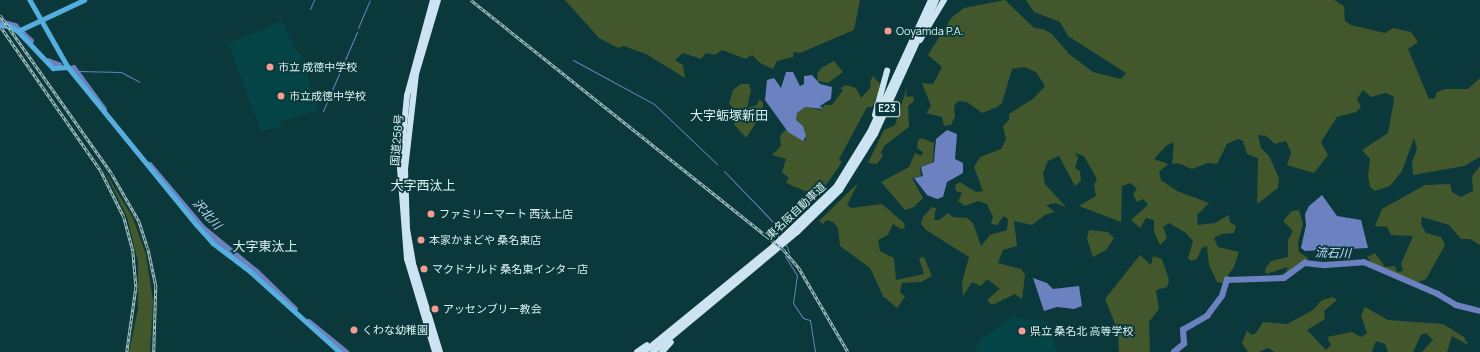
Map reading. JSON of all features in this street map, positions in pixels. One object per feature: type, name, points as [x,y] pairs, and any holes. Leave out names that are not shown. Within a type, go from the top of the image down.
[{"type":"highway","name":"国道258号","points":[[433,0],[408,90],[400,168],[407,259],[435,352]]},
{"type":"highway","name":"国道258号","points":[[438,0],[413,88],[405,174],[407,229],[416,279],[440,352]]},
{"type":"highway","name":"東名阪自動車道","points":[[644,352],[820,207],[856,158],[931,0]]},
{"type":"highway","name":"東名阪自動車道","points":[[653,352],[720,296],[820,207],[861,161],[936,0]]},
{"type":"highway","points":[[900,76],[944,0]]},
{"type":"highway","points":[[856,158],[874,118],[887,71]]},
{"type":"highway","points":[[662,352],[720,296]]},
{"type":"highway","points":[[637,352],[707,301]]},
{"type":"street","points":[[30,0],[68,67],[114,127],[207,237],[251,272],[340,352]]},
{"type":"street","points":[[20,30],[40,19],[84,0]]},
{"type":"street","points":[[0,25],[9,26],[20,30],[52,68],[68,67]]},
{"type":"shaded area","name":"市立 成徳中学校","points":[[282,21],[296,51],[301,54],[318,110],[280,122],[282,127],[261,131],[228,44]]},
{"type":"shaded area","name":"県立 桑名北 高等学校","points":[[1012,317],[1048,322],[1057,352],[975,352],[980,340]]},
{"type":"green space","points":[[565,0],[860,0],[854,30],[800,53],[794,52],[793,57],[777,61],[773,69],[760,63],[752,55],[746,59],[722,50],[715,55],[706,53],[701,59],[683,53],[675,60],[683,65],[685,78],[646,54],[624,46],[618,48],[599,38]]},
{"type":"green space","points":[[1005,0],[1034,28],[1043,29],[1052,34],[1069,54],[1093,72],[1121,79],[1126,73],[1068,36],[1060,22],[1034,12],[1026,0],[1334,0],[1344,6],[1345,21],[1351,25],[1385,33],[1393,28],[1411,32],[1418,42],[1408,49],[1429,99],[1435,98],[1437,92],[1445,89],[1468,89],[1480,78],[1480,157],[1464,166],[1413,175],[1412,162],[1417,149],[1414,138],[1402,171],[1390,186],[1375,191],[1370,187],[1368,176],[1370,159],[1362,150],[1388,133],[1394,101],[1393,96],[1385,93],[1371,97],[1363,90],[1357,99],[1361,107],[1356,112],[1337,117],[1321,142],[1328,155],[1314,173],[1287,165],[1291,152],[1286,141],[1275,144],[1266,136],[1258,135],[1261,148],[1269,156],[1279,178],[1278,188],[1257,204],[1258,158],[1247,154],[1243,141],[1238,139],[1227,144],[1217,164],[1208,163],[1192,169],[1178,163],[1172,164],[1174,142],[1166,146],[1154,159],[1168,164],[1159,172],[1161,180],[1177,191],[1209,203],[1197,215],[1198,225],[1215,223],[1229,215],[1230,222],[1236,226],[1234,233],[1222,234],[1214,238],[1218,247],[1239,252],[1234,267],[1222,283],[1217,282],[1209,265],[1207,246],[1202,248],[1197,259],[1191,261],[1188,258],[1193,241],[1186,233],[1169,223],[1163,227],[1167,238],[1160,245],[1154,232],[1154,220],[1146,218],[1140,228],[1131,220],[1148,205],[1143,199],[1137,202],[1133,194],[1137,189],[1131,183],[1122,186],[1121,222],[1079,206],[1096,196],[1094,185],[1097,179],[1084,156],[1075,153],[1078,158],[1075,168],[1080,171],[1081,181],[1075,186],[1059,156],[1048,161],[1043,173],[1045,184],[1066,207],[1055,203],[1046,205],[1055,212],[1045,215],[1032,225],[1014,221],[1017,246],[1003,250],[998,263],[1021,269],[1025,275],[1022,299],[1015,294],[992,305],[987,300],[1000,289],[987,279],[981,286],[972,282],[963,296],[962,282],[969,257],[926,230],[921,224],[923,217],[932,207],[936,208],[934,220],[939,220],[948,213],[953,217],[967,218],[973,223],[981,246],[990,235],[1007,230],[1008,219],[1004,216],[997,225],[991,224],[993,217],[987,204],[978,201],[965,206],[958,201],[962,193],[956,191],[955,185],[960,182],[976,192],[983,191],[974,167],[980,157],[1001,149],[1006,139],[1003,126],[1009,120],[1009,114],[1034,98],[1045,86],[1036,72],[1024,67],[1012,69],[1002,103],[997,107],[982,113],[967,102],[958,101],[954,106],[955,117],[951,125],[944,126],[942,117],[926,113],[931,106],[922,83],[933,84],[942,67],[928,55],[952,17],[964,8]]},
{"type":"green space","points":[[834,61],[843,72],[828,83],[818,81],[817,74],[821,68]]},
{"type":"green space","points":[[873,76],[880,84],[877,97],[872,107],[867,107],[839,159],[842,162],[824,188],[812,194],[786,183],[789,178],[782,172],[786,159],[772,155],[781,146],[780,136],[785,130],[806,141],[803,126],[796,120],[797,113],[805,107],[821,110],[824,105],[832,105],[843,90],[840,88],[846,85],[856,88],[861,98],[871,87],[870,82]]},
{"type":"green space","points":[[741,84],[749,84],[751,90],[747,108],[757,105],[759,100],[763,102],[763,112],[746,138],[734,124],[738,113],[729,104],[733,90]]},
{"type":"green space","points":[[907,87],[906,97],[913,96],[914,101],[908,106],[909,127],[884,146],[881,152],[883,156],[877,164],[868,163],[884,130],[895,125]]},
{"type":"green space","points":[[922,138],[934,143],[933,162],[920,167],[921,176],[912,178],[923,198],[914,207],[905,210],[881,182],[909,167],[915,153],[922,156],[923,152],[917,148],[918,140]]},
{"type":"green space","points":[[1480,166],[1480,245],[1470,239],[1461,239],[1449,225],[1422,217],[1421,224],[1426,233],[1441,237],[1445,245],[1426,279],[1416,283],[1394,278],[1386,271],[1378,270],[1367,257],[1375,253],[1385,267],[1395,266],[1397,272],[1403,271],[1401,264],[1413,236],[1391,235],[1387,227],[1375,226],[1382,209],[1425,185],[1450,184],[1452,192],[1461,197],[1473,191],[1472,176]]},
{"type":"green space","points":[[103,168],[133,218],[146,255],[153,301],[150,352],[129,352],[138,309],[138,262],[127,217]]},
{"type":"green space","points":[[858,183],[847,205],[851,208],[882,204],[904,223],[905,228],[901,229],[893,224],[888,235],[878,240],[880,251],[894,258],[896,280],[924,274],[919,258],[924,257],[932,276],[921,282],[902,283],[900,292],[905,297],[897,308],[883,296],[870,268],[840,246],[838,228],[833,222],[827,220],[823,224],[819,221]]},
{"type":"green space","points":[[1299,210],[1303,224],[1298,242],[1299,252],[1308,258],[1307,261],[1284,278],[1277,277],[1286,272],[1288,267],[1266,274],[1265,269],[1271,261],[1288,257],[1288,240],[1293,231],[1283,221],[1292,211]]},
{"type":"green space","points":[[1089,230],[1108,232],[1114,238],[1106,250],[1093,257],[1087,239]]},
{"type":"green space","points":[[1140,255],[1151,265],[1153,256],[1162,259],[1169,280],[1167,287],[1156,290],[1159,309],[1149,322],[1150,352],[1119,352],[1118,331],[1105,299]]},
{"type":"green space","points":[[1333,297],[1337,300],[1324,311],[1325,319],[1307,330],[1326,350],[1331,345],[1327,337],[1352,332],[1361,337],[1367,333],[1361,315],[1365,307],[1388,320],[1443,324],[1464,337],[1468,345],[1452,336],[1447,352],[1422,352],[1433,340],[1426,333],[1421,335],[1413,352],[1388,352],[1385,344],[1376,341],[1372,352],[1275,352],[1268,348],[1259,352],[1248,352],[1242,343],[1247,331],[1252,335],[1256,333],[1263,322],[1287,324],[1313,310],[1322,300]]},
{"type":"water","points":[[786,72],[793,72],[800,86],[804,84],[804,76],[812,75],[820,84],[832,87],[831,99],[820,106],[823,109],[805,107],[797,113],[796,120],[803,126],[806,136],[803,141],[788,132],[765,100],[767,80],[774,78],[781,88]]},
{"type":"water","points":[[947,130],[957,134],[955,159],[963,163],[963,173],[947,182],[943,197],[937,199],[927,195],[914,178],[923,176],[921,167],[934,162],[936,139]]},
{"type":"water","points":[[1322,195],[1337,216],[1361,220],[1368,248],[1305,251],[1301,248],[1306,225],[1305,214],[1309,206]]},
{"type":"water","points":[[1033,278],[1047,283],[1053,289],[1079,286],[1082,306],[1074,309],[1057,307],[1044,311]]},
{"type":"waterway","points":[[310,9],[314,0]]},
{"type":"waterway","points":[[358,28],[370,0]]},
{"type":"waterway","name":"沢北川","points":[[0,22],[15,26],[31,41]]},
{"type":"waterway","points":[[323,111],[357,32]]},
{"type":"waterway","points":[[573,60],[654,104],[717,164]]},
{"type":"waterway","name":"沢北川","points":[[48,61],[59,65]]},
{"type":"waterway","name":"沢北川","points":[[74,68],[104,109]]},
{"type":"waterway","points":[[78,71],[121,72],[140,82]]},
{"type":"waterway","name":"沢北川","points":[[150,165],[203,228],[257,272],[295,309]]},
{"type":"waterway","points":[[724,171],[775,224]]},
{"type":"waterway","points":[[777,226],[778,238]]},
{"type":"waterway","points":[[786,245],[789,252]]},
{"type":"waterway","points":[[785,256],[797,275],[793,303],[803,318],[810,320],[815,352]]},
{"type":"waterway","name":"流石川","points":[[1174,352],[1184,344],[1183,330],[1207,316],[1222,296],[1227,280],[1284,278],[1305,263],[1325,265],[1364,262],[1438,294],[1456,305],[1480,311]]},
{"type":"waterway","name":"沢北川","points":[[309,322],[346,352]]},
{"type":"railway","points":[[471,0],[783,249],[799,268],[848,352]]},
{"type":"railway","points":[[0,15],[112,174],[139,221],[148,248],[156,287],[154,352]]},
{"type":"railway","points":[[1,27],[101,171],[124,217],[133,251],[136,288],[127,352]]},
{"type":"place","name":"Ooyamda P.A.","points":[[888,31]]},
{"type":"place","name":"市立 成徳中学校","points":[[270,67]]},
{"type":"place","name":"市立成徳中学校","points":[[281,96]]},
{"type":"place","name":"ファミリーマート 西汰上店","points":[[431,214]]},
{"type":"place","name":"本家かまどや 桑名東店","points":[[421,240]]},
{"type":"place","name":"マクドナルド 桑名東インタ－店","points":[[424,269]]},
{"type":"place","name":"アッセンブリー教会","points":[[435,309]]},
{"type":"place","name":"くわな幼稚園","points":[[354,330]]},
{"type":"place","name":"県立 桑名北 高等学校","points":[[1022,331]]},
{"type":"district","name":"大字蛎塚新田","points":[[729,115]]},
{"type":"district","name":"大字西汰上","points":[[423,185]]},
{"type":"district","name":"大字東汰上","points":[[265,246]]}]
